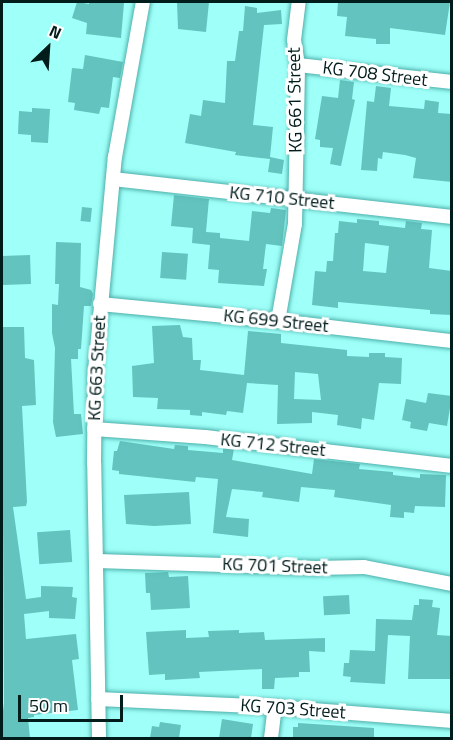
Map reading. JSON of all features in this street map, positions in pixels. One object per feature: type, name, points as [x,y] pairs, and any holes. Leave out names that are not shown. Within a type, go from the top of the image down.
[{"type":"street","name":"KG 663 Street","points":[[99,738],[94,429],[100,304],[113,178],[143,2]]},
{"type":"street","name":"KG 661 Street","points":[[278,321],[290,257],[296,198],[298,65],[294,40],[299,2]]},
{"type":"street","name":"KG 708 Street","points":[[298,65],[452,82]]},
{"type":"street","name":"KG 710 Street","points":[[113,178],[452,217]]},
{"type":"street","name":"KG 699 Street","points":[[100,304],[452,341]]},
{"type":"street","name":"KG 712 Street","points":[[94,429],[205,437],[452,466]]},
{"type":"street","name":"KG 701 Street","points":[[97,561],[316,568],[364,567],[452,584]]},
{"type":"street","name":"KG 703 Street","points":[[98,699],[275,707],[452,721]]},
{"type":"street","points":[[271,738],[275,707]]},
{"type":"building","points":[[77,2],[124,3],[121,38],[86,34],[87,23],[72,18]]},
{"type":"building","points":[[177,2],[209,2],[206,32],[178,29]]},
{"type":"building","points":[[338,2],[450,2],[445,35],[390,28],[390,44],[376,44],[376,39],[345,36],[347,17],[337,16]]},
{"type":"building","points":[[245,6],[257,8],[257,13],[281,10],[282,24],[264,25],[253,125],[273,127],[270,157],[284,160],[282,174],[268,172],[270,159],[235,155],[236,152],[185,143],[190,114],[201,116],[203,100],[225,103],[227,61],[235,61],[239,31],[243,31]]},
{"type":"building","points":[[85,55],[123,62],[120,78],[113,77],[109,108],[101,107],[99,114],[74,110],[75,103],[68,102],[72,68],[83,69]]},
{"type":"building","points":[[340,80],[354,82],[352,99],[355,100],[341,166],[330,164],[333,148],[320,147],[320,140],[315,139],[322,96],[338,98]]},
{"type":"building","points":[[376,86],[391,88],[389,106],[424,109],[425,100],[439,102],[438,113],[452,114],[452,182],[413,178],[416,158],[383,152],[382,159],[378,158],[377,171],[361,170],[367,101],[374,102]]},
{"type":"building","points":[[32,108],[50,109],[48,143],[31,142],[31,135],[18,134],[19,111],[32,112]]},
{"type":"building","points":[[174,195],[209,199],[206,232],[220,233],[220,238],[249,241],[252,211],[270,213],[271,208],[286,210],[282,246],[266,244],[263,269],[267,269],[264,286],[218,283],[219,270],[208,269],[210,245],[192,243],[193,228],[171,226]]},
{"type":"building","points":[[82,207],[92,208],[90,222],[81,221]]},
{"type":"building","points":[[357,219],[379,221],[379,225],[405,228],[406,221],[422,223],[421,229],[432,230],[429,268],[452,271],[452,315],[430,314],[430,310],[338,302],[338,308],[312,305],[315,271],[326,272],[327,261],[333,261],[335,233],[338,233],[339,221],[357,223]],"holes":[[[365,243],[389,246],[386,273],[363,271]]]},
{"type":"building","points":[[56,242],[81,243],[80,287],[91,290],[93,294],[91,306],[84,306],[81,349],[78,349],[78,359],[71,359],[74,414],[81,414],[83,434],[56,437],[53,422],[55,348],[52,333],[52,304],[58,305],[59,284],[55,284]]},
{"type":"building","points":[[162,252],[188,254],[186,280],[160,278]]},
{"type":"building","points":[[30,255],[31,284],[3,285],[2,256]]},
{"type":"building","points":[[180,325],[183,337],[192,338],[193,360],[201,360],[200,370],[244,375],[248,331],[281,334],[281,343],[347,350],[347,356],[369,357],[369,353],[385,353],[385,357],[402,358],[401,384],[379,383],[374,420],[362,418],[361,429],[337,425],[338,415],[312,412],[312,423],[277,424],[278,385],[247,383],[243,413],[227,411],[226,415],[202,412],[202,416],[190,415],[190,410],[157,409],[158,398],[133,397],[132,366],[154,363],[152,326]],"holes":[[[295,372],[318,374],[321,400],[294,399]]]},
{"type":"building","points":[[2,327],[24,327],[25,358],[34,360],[36,405],[22,406],[27,502],[26,506],[13,507],[26,599],[41,597],[41,586],[73,587],[72,597],[77,598],[75,619],[49,618],[49,611],[24,614],[26,639],[76,634],[79,659],[72,660],[78,710],[34,715],[28,718],[30,738],[3,738]]},
{"type":"building","points":[[428,393],[452,396],[447,426],[429,423],[427,431],[410,428],[411,422],[402,420],[406,399],[426,403]]},
{"type":"building","points":[[120,441],[174,449],[175,445],[188,446],[188,450],[223,453],[223,448],[234,449],[232,460],[312,474],[314,459],[360,464],[359,469],[393,472],[393,475],[420,478],[420,474],[446,475],[445,507],[415,506],[414,513],[404,512],[404,518],[390,517],[391,505],[334,497],[335,490],[301,487],[299,502],[262,497],[263,492],[232,489],[226,517],[249,519],[248,537],[213,533],[218,479],[196,477],[195,482],[119,474],[119,471],[112,470],[114,451],[117,451]]},
{"type":"building","points":[[189,492],[191,524],[154,526],[126,524],[124,495]]},
{"type":"building","points":[[70,530],[72,562],[39,564],[37,532]]},
{"type":"building","points":[[168,572],[169,577],[188,576],[190,608],[151,610],[150,593],[146,593],[145,573]]},
{"type":"building","points":[[349,595],[350,614],[324,615],[323,596]]},
{"type":"building","points":[[419,599],[433,600],[432,607],[440,608],[437,635],[452,636],[452,679],[408,679],[410,636],[388,635],[385,684],[350,682],[351,677],[343,676],[344,663],[349,663],[350,650],[375,651],[376,619],[412,620],[414,605],[419,605]]},
{"type":"building","points":[[186,630],[186,638],[209,637],[208,631],[239,630],[239,633],[264,632],[265,640],[325,638],[325,652],[309,651],[310,672],[299,672],[299,677],[275,678],[274,689],[262,689],[262,669],[199,672],[200,678],[165,680],[165,674],[149,675],[146,632]]},
{"type":"building","points":[[222,719],[253,724],[251,738],[219,738]]},
{"type":"building","points":[[160,722],[181,725],[179,738],[150,738],[152,726],[159,727]]},
{"type":"building","points":[[298,723],[374,728],[374,738],[293,738],[293,727],[298,727]]}]
